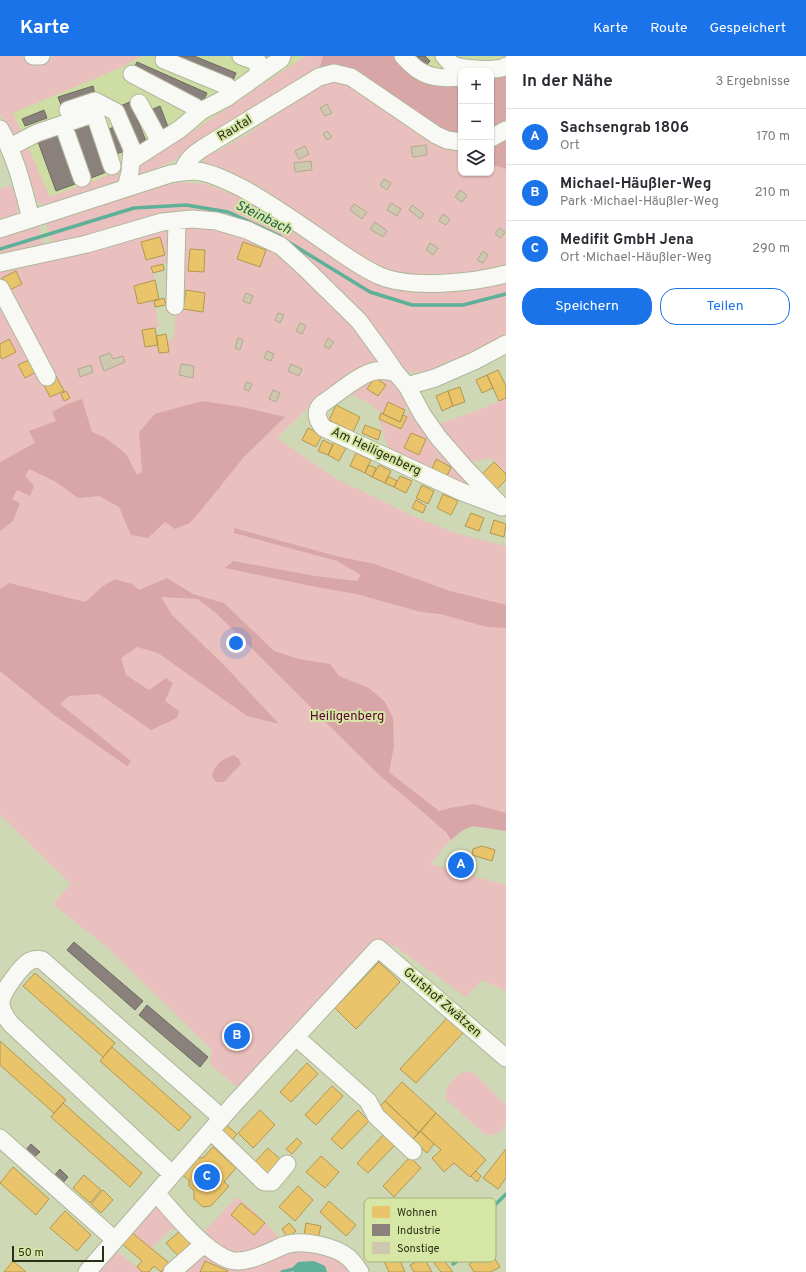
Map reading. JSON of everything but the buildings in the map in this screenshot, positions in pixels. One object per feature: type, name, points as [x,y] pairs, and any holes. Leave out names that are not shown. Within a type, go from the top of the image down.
[{"type":"street","points":[[33,56],[41,56]]},
{"type":"street","points":[[241,56],[258,62],[258,74]]},
{"type":"street","points":[[132,160],[180,129],[198,114],[281,59],[282,56]]},
{"type":"street","points":[[403,56],[420,71],[429,75],[446,78],[458,77]]},
{"type":"street","points":[[444,56],[453,65],[471,68]]},
{"type":"street","points":[[164,60],[227,86],[233,92]]},
{"type":"street","name":"Rautal","points":[[183,171],[188,160],[203,148],[319,77],[334,73],[351,77],[436,135],[447,140],[458,142]]},
{"type":"street","points":[[132,74],[195,107],[198,114]]},
{"type":"street","points":[[10,147],[95,101],[116,112],[132,149],[132,160],[126,188]]},
{"type":"street","points":[[139,103],[160,142]]},
{"type":"street","points":[[66,117],[90,115],[96,118],[112,166]]},
{"type":"street","points":[[66,117],[82,178]]},
{"type":"street","points":[[0,129],[10,147],[24,187],[31,219]]},
{"type":"street","points":[[494,136],[506,130]]},
{"type":"street","points":[[0,229],[170,174],[183,171],[197,172],[231,182],[260,198],[356,263],[381,276],[404,282],[449,283],[506,274]]},
{"type":"street","points":[[0,263],[87,244],[162,222],[192,219],[216,221],[247,230],[281,246],[359,321],[396,373]]},
{"type":"street","points":[[175,306],[177,220]]},
{"type":"street","points":[[0,288],[47,376]]},
{"type":"street","points":[[0,312],[15,339]]},
{"type":"street","points":[[407,386],[435,378],[474,361],[506,344]]},
{"type":"street","name":"Am Heiligenberg","points":[[375,371],[389,371],[396,373],[407,386],[422,414],[438,436],[478,483],[504,507],[460,491],[324,428],[319,422],[317,414],[319,406],[366,374],[375,371]]},
{"type":"street","name":"Gutshof Zwätzen","points":[[296,1037],[378,948],[506,1058]]},
{"type":"street","points":[[172,1174],[8,1021],[3,1011],[1,1000],[4,993],[19,972],[30,961],[34,959],[42,960],[222,1118]]},
{"type":"street","points":[[87,1272],[172,1174],[296,1037],[368,1101],[376,1116],[413,1151]]},
{"type":"street","points":[[211,1131],[264,1182],[272,1182],[287,1164]]},
{"type":"street","points":[[0,1138],[115,1240]]},
{"type":"street","points":[[156,1193],[204,1244],[219,1256],[232,1260],[243,1260],[267,1253],[286,1245],[303,1243],[335,1249],[348,1258],[360,1272]]},
{"type":"street","points":[[172,1272],[204,1244]]},
{"type":"shaded area","points":[[142,56],[305,56],[181,139],[117,172],[50,197],[12,113],[122,67]]},
{"type":"shaded area","points":[[395,56],[506,56],[506,71],[494,71],[494,68],[458,68],[458,80]]},
{"type":"green space","points":[[0,56],[25,56],[45,61],[54,56],[142,56],[122,67],[13,113],[50,197],[117,172],[181,139],[305,56],[323,56],[318,73],[172,161],[155,169],[48,206],[38,202],[36,199],[24,162],[0,113]]},
{"type":"green space","points":[[323,56],[395,56],[458,80],[458,137],[449,136],[400,103],[318,73]]},
{"type":"green space","points":[[506,71],[506,123],[494,130],[494,104],[494,75]]},
{"type":"green space","points":[[338,81],[347,83],[458,151],[458,176],[494,176],[494,165],[506,169],[506,270],[406,277],[383,271],[219,170],[203,162],[206,156],[245,136],[318,85]]},
{"type":"green space","points":[[506,136],[506,169],[494,165],[494,142]]},
{"type":"green space","name":"Heiligenberg","points":[[179,182],[206,184],[256,203],[378,281],[506,279],[506,338],[433,373],[399,371],[312,404],[277,438],[335,478],[413,516],[458,534],[506,546],[506,831],[480,826],[466,829],[449,842],[431,864],[506,885],[506,991],[482,980],[466,997],[396,947],[381,941],[239,1089],[210,1064],[212,1050],[108,948],[53,904],[71,884],[0,815],[0,268],[173,225],[172,262],[152,267],[155,280],[134,286],[138,304],[154,301],[159,327],[142,330],[145,347],[158,345],[159,353],[169,352],[167,341],[174,339],[179,225],[216,215],[53,248],[46,223],[155,186]]},
{"type":"green space","points":[[12,185],[17,202],[18,214],[0,221],[0,189]]},
{"type":"green space","points":[[39,226],[45,250],[0,258],[0,238]]},
{"type":"green space","points":[[370,376],[393,377],[409,401],[405,410],[388,402],[383,414],[369,403],[344,391]]},
{"type":"green space","points":[[506,398],[506,474],[491,458],[467,463],[436,425],[476,411]]},
{"type":"green space","points":[[82,399],[92,432],[106,438],[126,454],[137,475],[142,472],[139,432],[155,414],[202,401],[242,407],[285,417],[244,457],[190,523],[175,529],[165,522],[148,538],[131,535],[119,507],[99,496],[78,498],[56,482],[29,469],[25,476],[34,486],[30,496],[17,490],[12,499],[20,503],[13,521],[0,531],[0,462],[35,443],[29,431],[56,421],[52,412],[65,405]]},
{"type":"green space","points":[[412,406],[481,493],[390,454],[379,419],[401,428]],"holes":[[[411,433],[426,439],[419,455],[405,449]]]},
{"type":"green space","points":[[234,528],[336,556],[375,564],[450,591],[506,605],[506,628],[487,627],[440,614],[421,612],[356,594],[225,568],[233,561],[315,576],[357,581],[361,575],[337,561],[234,533]]},
{"type":"green space","name":"Heiligenberg","points":[[167,578],[193,594],[224,603],[274,651],[299,659],[330,664],[339,676],[369,688],[385,702],[393,718],[394,746],[389,772],[439,811],[474,804],[506,813],[506,831],[473,826],[463,830],[451,840],[446,832],[377,773],[217,614],[198,599],[161,597],[172,615],[224,665],[279,724],[247,716],[158,653],[137,647],[121,658],[126,675],[149,690],[166,678],[173,683],[165,701],[179,711],[177,718],[151,730],[99,694],[69,696],[60,704],[131,761],[127,766],[54,715],[0,671],[0,589],[9,583],[85,602],[103,586],[115,579],[132,584],[139,590]]},
{"type":"green space","points":[[234,755],[239,759],[241,764],[224,782],[216,782],[212,776],[217,765],[222,760]]},
{"type":"green space","points":[[466,1071],[474,1073],[506,1105],[505,1126],[497,1134],[490,1135],[483,1133],[447,1100],[446,1091],[450,1083]]},
{"type":"green space","points":[[237,1197],[254,1211],[278,1236],[278,1242],[232,1256],[203,1233]],"holes":[[[241,1203],[264,1223],[254,1235],[231,1215]]]},
{"type":"green space","points":[[155,1203],[199,1242],[192,1247],[180,1231],[171,1229],[151,1249],[130,1231]]},
{"type":"green space","points":[[321,1248],[355,1272],[327,1272],[325,1266],[291,1269],[294,1272],[227,1272],[206,1261],[200,1272],[176,1272],[202,1251],[212,1256]]},
{"type":"green space","points":[[114,1249],[142,1272],[94,1272]]},
{"type":"water","points":[[314,1261],[325,1266],[327,1272],[294,1272],[291,1269],[298,1262]]},
{"type":"waterway","name":"Steinbach","points":[[0,249],[134,208],[186,205],[228,212],[280,236]]},
{"type":"waterway","name":"Steinbach","points":[[285,240],[370,292],[412,305],[463,305],[506,294]]},
{"type":"waterway","points":[[496,1204],[506,1194]]},
{"type":"waterway","points":[[282,1272],[294,1269]]},
{"type":"place","name":"Sachsengrab 1806","points":[[461,865]]},
{"type":"place","name":"Michael-Häußler-Weg","points":[[237,1036]]},
{"type":"place","name":"Medifit GmbH Jena","points":[[207,1177]]}]
